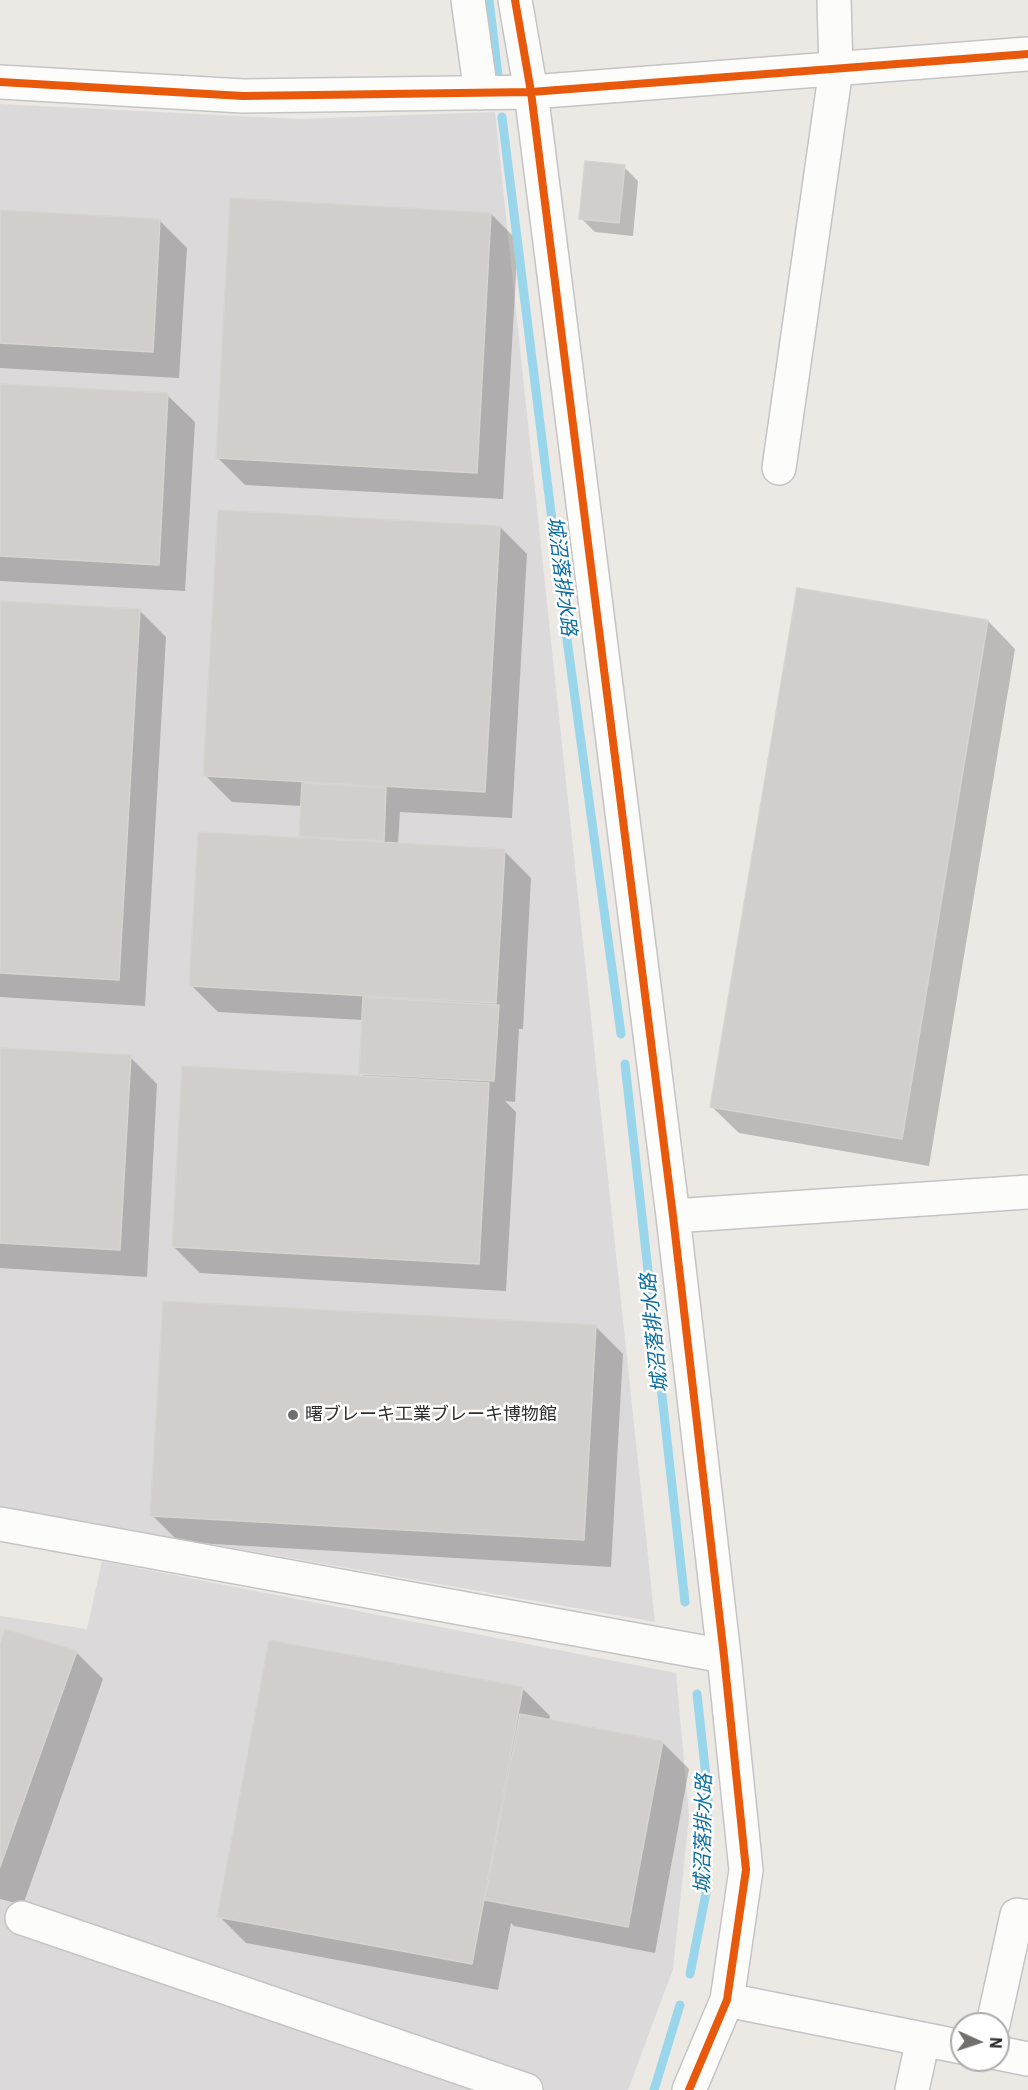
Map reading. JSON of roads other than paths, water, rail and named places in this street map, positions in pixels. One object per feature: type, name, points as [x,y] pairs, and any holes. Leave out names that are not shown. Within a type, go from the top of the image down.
[{"type":"street","points":[[468,0],[481,93]]},
{"type":"street","points":[[515,0],[531,92],[673,1216],[724,1656],[746,1870],[727,2000],[689,2090]]},
{"type":"street","points":[[779,468],[836,69],[834,0]]},
{"type":"street","points":[[0,82],[243,96],[531,92],[1028,54]]},
{"type":"street","points":[[673,1216],[1028,1192]]},
{"type":"street","points":[[0,1524],[724,1656]]},
{"type":"street","points":[[996,2012],[1017,1915],[1028,1917]]},
{"type":"street","points":[[22,1918],[526,2090]]},
{"type":"street","points":[[727,2000],[950,2045]]},
{"type":"street","points":[[912,2090],[923,2039]]},
{"type":"street","points":[[1010,2055],[1028,2059]]},
{"type":"waterway","name":"城沼落排水路","points":[[489,0],[498,75]]},
{"type":"waterway","name":"城沼落排水路","points":[[502,117],[565,625],[621,1034]]},
{"type":"waterway","name":"城沼落排水路","points":[[625,1064],[685,1602]]},
{"type":"waterway","name":"城沼落排水路","points":[[690,1974],[706,1893],[708,1795],[697,1694]]},
{"type":"waterway","name":"城沼落排水路","points":[[654,2090],[680,2005]]},
{"type":"place","name":"曙ブレーキ工業ブレーキ博物館","points":[[293,1415]]}]
